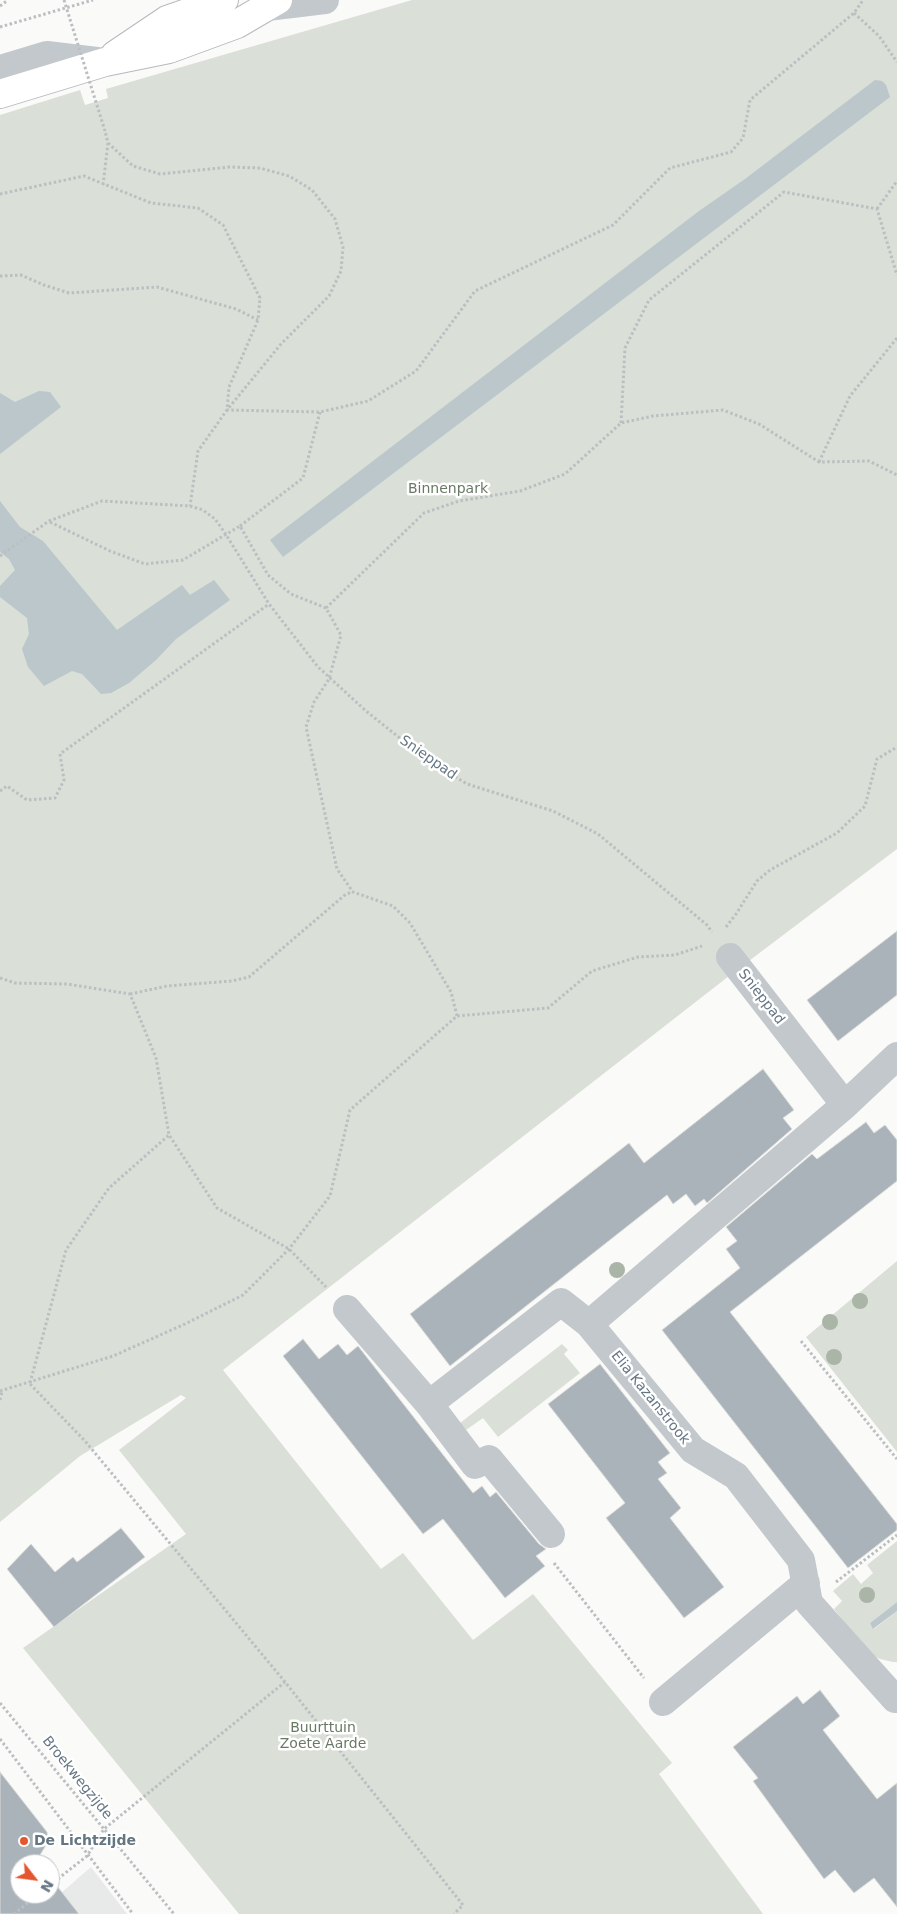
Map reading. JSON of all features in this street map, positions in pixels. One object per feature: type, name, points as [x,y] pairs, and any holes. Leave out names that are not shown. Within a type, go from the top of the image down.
[{"type":"main road","points":[[104,62],[167,20],[224,0]]},
{"type":"main road","points":[[0,94],[104,62],[169,49],[237,24],[273,3]]},
{"type":"street","points":[[273,3],[325,0]]},
{"type":"street","points":[[0,69],[47,55],[104,62]]},
{"type":"street","name":"Snieppad","points":[[723,947],[845,1105]]},
{"type":"street","points":[[589,1324],[896,1059]]},
{"type":"street","name":"Elia Kazanstrook","points":[[429,1404],[561,1302],[589,1324],[693,1450],[736,1476],[801,1560],[808,1593],[896,1699]]},
{"type":"street","points":[[347,1309],[429,1404],[475,1465],[489,1459],[551,1534]]},
{"type":"street","points":[[663,1702],[808,1593]]},
{"type":"path","points":[[0,6],[8,0]]},
{"type":"path","points":[[64,0],[108,143],[103,185]]},
{"type":"path","points":[[0,27],[92,0]]},
{"type":"path","points":[[227,410],[320,412],[368,401],[416,371],[475,291],[612,225],[670,168],[731,152],[743,138],[750,100],[854,14],[863,0]]},
{"type":"path","points":[[854,14],[879,36],[897,62]]},
{"type":"path","points":[[108,143],[133,166],[160,174],[229,166],[260,168],[289,176],[312,190],[336,219],[343,247],[340,271],[329,296],[281,344],[227,410],[198,451],[190,506]]},
{"type":"path","points":[[0,194],[84,176],[151,203],[198,208],[223,225],[260,298],[258,320],[230,388],[227,410]]},
{"type":"path","points":[[877,209],[897,181]]},
{"type":"path","points":[[621,423],[625,348],[649,300],[784,192],[877,209]]},
{"type":"path","points":[[877,209],[897,275]]},
{"type":"path","points":[[0,276],[21,275],[69,293],[157,287],[236,309],[258,320]]},
{"type":"path","points":[[819,462],[850,396],[897,338]]},
{"type":"path","points":[[326,608],[424,513],[459,501],[520,491],[566,474],[621,423],[653,416],[723,410],[759,424],[819,462],[869,461],[897,474]]},
{"type":"path","points":[[49,521],[110,551],[145,564],[183,560],[225,533],[240,526],[303,478],[320,412]]},
{"type":"path","name":"Snieppad","points":[[1,555],[49,521],[102,501],[190,506],[203,510],[215,519],[269,604],[329,678],[366,711],[446,772],[467,784],[553,811],[598,834],[707,925],[723,947]]},
{"type":"path","points":[[240,526],[268,575],[291,594],[326,608],[341,635],[329,678],[314,702],[306,727],[337,869],[353,892]]},
{"type":"path","points":[[0,791],[7,786],[27,800],[55,798],[64,780],[60,754],[269,604]]},
{"type":"path","points":[[0,1400],[1,1392],[113,1356],[185,1324],[243,1294],[288,1249],[330,1196],[350,1110],[457,1016],[548,1008],[592,972],[638,957],[682,952],[698,948],[723,947],[736,914],[757,881],[770,870],[837,833],[865,806],[877,760],[897,747]]},
{"type":"path","points":[[0,978],[15,983],[67,984],[130,994],[167,986],[232,981],[249,976],[346,894],[353,892],[393,906],[410,922],[451,992],[457,1016]]},
{"type":"path","points":[[130,994],[156,1058],[169,1135],[217,1208],[288,1249],[316,1276]]},
{"type":"path","points":[[30,1384],[66,1250],[109,1188],[169,1135]]},
{"type":"path","points":[[802,1341],[897,1458]]},
{"type":"path","points":[[30,1384],[85,1441],[285,1682],[463,1905],[454,1914]]},
{"type":"path","points":[[551,1534],[550,1559],[663,1702]]},
{"type":"path","points":[[808,1593],[897,1535]]},
{"type":"path","points":[[60,1877],[87,1856],[104,1829],[285,1682]]},
{"type":"path","name":"Broekwegzijde","points":[[0,1703],[174,1914]]},
{"type":"path","points":[[0,1739],[87,1856],[134,1914]]},
{"type":"path","points":[[14,1914],[26,1904]]},
{"type":"shaded area","points":[[875,80],[882,81],[886,85],[890,97],[283,557],[270,540],[699,211],[745,179]]},
{"type":"shaded area","points":[[39,391],[50,392],[61,407],[0,454],[0,393],[15,402]]},
{"type":"shaded area","points":[[0,501],[20,527],[43,541],[117,630],[182,585],[190,595],[214,580],[230,600],[176,639],[156,660],[129,683],[111,693],[101,694],[82,674],[72,671],[44,686],[28,667],[22,649],[29,634],[27,618],[0,597],[0,586],[15,570],[9,559],[0,552]]},
{"type":"shaded area","points":[[897,1602],[897,1611],[873,1629],[870,1623]]},
{"type":"shaded area","points":[[91,1867],[127,1914],[37,1914],[48,1904],[60,1904],[60,1894]]},
{"type":"green space","name":"Binnenpark","points":[[412,0],[897,0],[897,849],[729,976],[223,1370],[381,1569],[403,1553],[473,1640],[533,1594],[672,1763],[659,1774],[763,1914],[239,1914],[23,1648],[186,1534],[119,1450],[186,1398],[181,1395],[80,1456],[0,1522],[0,115],[80,90],[85,105],[108,98],[106,89]]},
{"type":"green space","points":[[897,1261],[897,1452],[806,1337]]},
{"type":"green space","points":[[562,1344],[568,1350],[564,1354],[580,1373],[498,1437],[483,1418],[466,1430],[460,1423]]},
{"type":"green space","points":[[897,1541],[897,1602],[870,1623],[874,1629],[897,1611],[897,1662],[893,1662],[880,1659],[869,1653],[834,1609],[842,1601],[833,1591],[853,1574],[861,1584],[873,1573],[867,1565]]},
{"type":"building","points":[[897,931],[897,995],[838,1041],[807,1000]]},
{"type":"building","points":[[763,1069],[794,1110],[783,1118],[792,1129],[707,1203],[704,1199],[695,1206],[686,1194],[673,1204],[667,1195],[450,1366],[410,1314],[629,1143],[644,1163]]},
{"type":"building","points":[[866,1122],[874,1133],[885,1125],[897,1140],[897,1181],[730,1312],[897,1524],[897,1530],[848,1568],[662,1330],[740,1268],[726,1249],[737,1241],[726,1227],[812,1154],[817,1159]]},
{"type":"building","points":[[303,1339],[319,1359],[338,1344],[347,1355],[358,1346],[473,1493],[482,1486],[490,1497],[496,1492],[539,1544],[546,1549],[536,1556],[545,1566],[505,1598],[443,1519],[423,1534],[283,1356]]},
{"type":"building","points":[[600,1364],[670,1453],[658,1462],[667,1473],[658,1479],[681,1508],[670,1518],[724,1587],[684,1618],[606,1518],[625,1503],[548,1404]]},
{"type":"building","points":[[121,1528],[145,1557],[54,1627],[7,1569],[31,1544],[55,1572],[73,1557],[77,1562]]},
{"type":"building","points":[[820,1690],[840,1716],[823,1730],[877,1799],[897,1783],[897,1907],[874,1878],[854,1893],[835,1870],[824,1879],[753,1781],[758,1778],[733,1747],[797,1696],[803,1704]]},
{"type":"building","name":"De Lichtzijde","points":[[0,1772],[47,1832],[48,1842],[41,1854],[10,1854],[10,1904],[60,1904],[60,1890],[79,1914],[0,1914]]},
{"type":"place","name":"De Lichtzijde","points":[[24,1841]]},
{"type":"park label","name":"Buurttuin Zoete Aarde","points":[[323,1736]]}]
